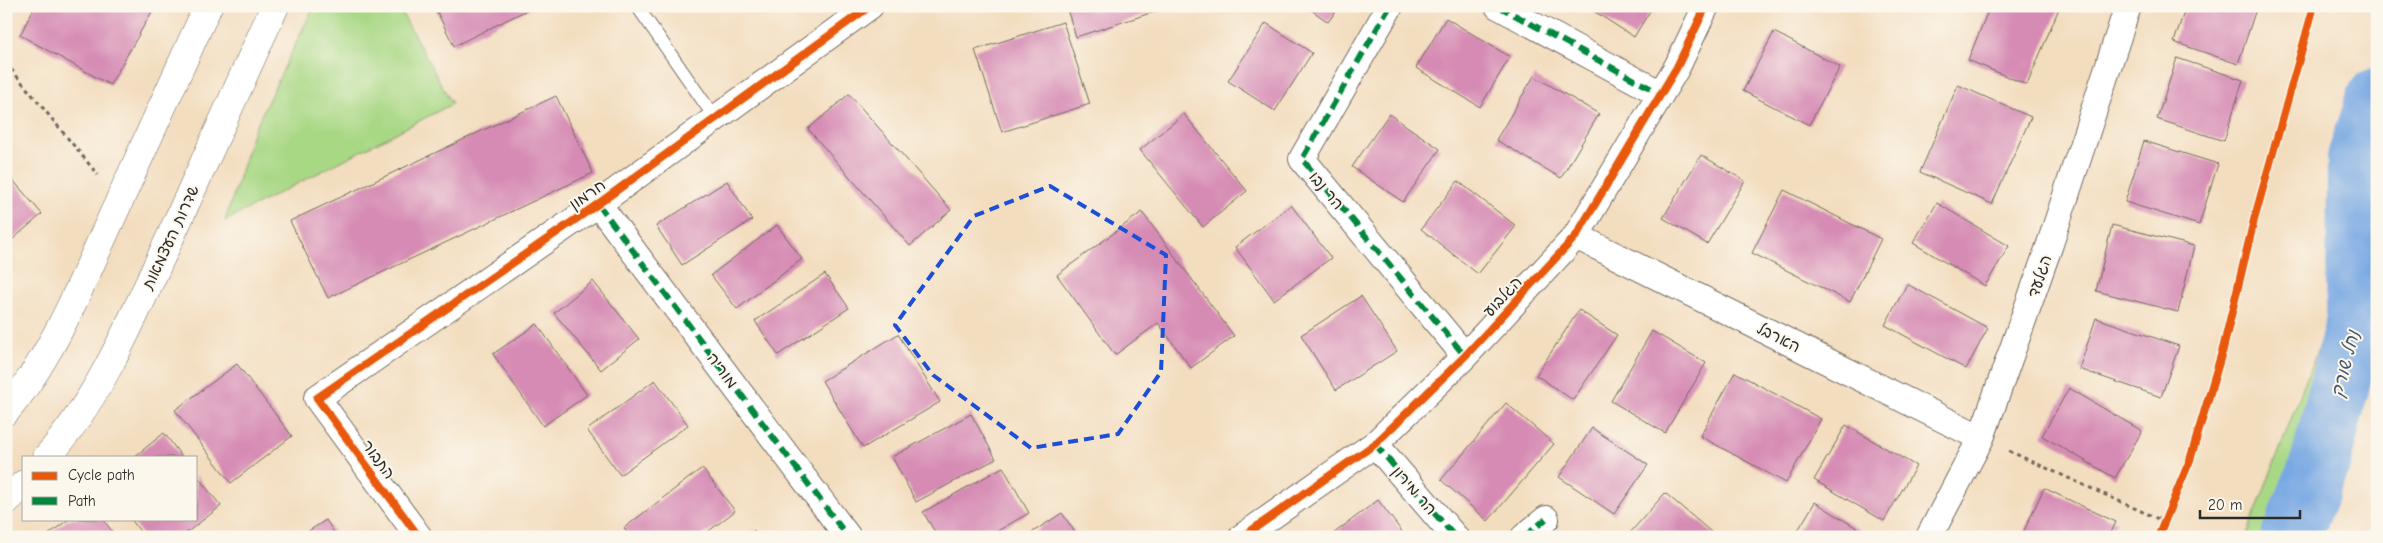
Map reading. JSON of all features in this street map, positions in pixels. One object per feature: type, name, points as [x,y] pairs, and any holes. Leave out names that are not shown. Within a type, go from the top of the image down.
[{"type":"highway","points":[[6,411],[19,397],[76,296],[208,6]]},
{"type":"highway","name":"שדרות העצמאות","points":[[48,456],[68,433],[97,387],[130,324],[276,6]]},
{"type":"highway","points":[[6,501],[22,486]]},
{"type":"street","name":"חרמון","points":[[317,398],[598,204],[870,6]]},
{"type":"street","name":"הר נבו","points":[[1390,6],[1302,159],[1465,356]]},
{"type":"street","points":[[1498,6],[1661,94]]},
{"type":"street","name":"הגלבוע","points":[[1242,537],[1375,444],[1465,356],[1576,236],[1677,67],[1706,6]]},
{"type":"street","name":"הגלעד","points":[[1929,537],[1981,438],[2050,244],[2128,6]]},
{"type":"street","name":"מוריה","points":[[598,204],[848,537]]},
{"type":"street","name":"הארבל","points":[[1576,236],[1981,438]]},
{"type":"street","name":"התבור","points":[[317,398],[419,537]]},
{"type":"street","name":"הר מירון","points":[[1375,444],[1455,537]]},
{"type":"street","points":[[1524,537],[1546,519]]},
{"type":"lane","points":[[637,6],[715,118]]},
{"type":"path","points":[[6,63],[119,201]]},
{"type":"path","points":[[1981,438],[2165,522]]},
{"type":"highlighted area","points":[[1050,186],[1166,255],[1161,372],[1118,434],[1031,448],[933,375],[895,325],[974,216]]},
{"type":"green space","points":[[314,6],[398,6],[452,104],[225,221],[254,130]]},
{"type":"green space","points":[[2377,161],[2377,346],[2305,537],[2246,537],[2343,283]]},
{"type":"building","points":[[35,6],[151,6],[154,8],[110,85],[20,35]]},
{"type":"building","points":[[434,6],[530,6],[531,8],[454,46]]},
{"type":"building","points":[[1066,6],[1165,6],[1166,8],[1076,37]]},
{"type":"building","points":[[1306,6],[1340,6],[1328,22]]},
{"type":"building","points":[[1586,6],[1653,6],[1634,37]]},
{"type":"building","points":[[1990,6],[2060,6],[2027,85],[1968,60]]},
{"type":"building","points":[[2186,6],[2257,6],[2238,64],[2174,42]]},
{"type":"building","points":[[1446,18],[1510,57],[1480,107],[1416,68]]},
{"type":"building","points":[[1063,22],[1090,104],[1002,132],[975,50]]},
{"type":"building","points":[[1266,23],[1312,53],[1275,111],[1228,81]]},
{"type":"building","points":[[1774,32],[1840,67],[1809,125],[1743,91]]},
{"type":"building","points":[[2177,58],[2243,80],[2224,141],[2157,119]]},
{"type":"building","points":[[1534,76],[1599,114],[1561,178],[1496,140]]},
{"type":"building","points":[[1958,85],[2031,117],[1992,204],[1920,172]]},
{"type":"building","points":[[849,94],[951,210],[910,246],[808,129]]},
{"type":"building","points":[[556,96],[593,173],[328,298],[290,221]]},
{"type":"building","points":[[1184,114],[1247,191],[1203,227],[1140,150]]},
{"type":"building","points":[[1389,114],[1440,149],[1403,202],[1352,167]]},
{"type":"building","points":[[2144,141],[2218,164],[2199,225],[2125,202]]},
{"type":"building","points":[[1701,155],[1745,181],[1707,244],[1663,218]]},
{"type":"building","points":[[6,172],[42,214],[6,245]]},
{"type":"building","points":[[727,181],[752,220],[682,265],[656,226]]},
{"type":"building","points":[[1458,181],[1516,226],[1478,274],[1421,229]]},
{"type":"building","points":[[1784,190],[1881,239],[1850,302],[1752,253]]},
{"type":"building","points":[[1937,203],[2009,246],[1985,286],[1913,243]]},
{"type":"building","points":[[1291,205],[1331,258],[1274,300],[1235,247]]},
{"type":"building","points":[[1142,212],[1234,336],[1191,368],[1158,323],[1115,355],[1057,275]]},
{"type":"building","points":[[777,225],[802,259],[737,309],[711,275]]},
{"type":"building","points":[[2112,225],[2194,246],[2178,312],[2096,291]]},
{"type":"building","points":[[825,274],[849,308],[778,355],[755,321]]},
{"type":"building","points":[[593,281],[639,339],[601,370],[554,313]]},
{"type":"building","points":[[1907,284],[1988,328],[1966,369],[1885,325]]},
{"type":"building","points":[[1361,296],[1397,351],[1336,390],[1301,335]]},
{"type":"building","points":[[1579,310],[1617,335],[1573,400],[1536,375]]},
{"type":"building","points":[[2096,318],[2179,346],[2161,397],[2079,369]]},
{"type":"building","points":[[537,324],[587,395],[543,426],[493,354]]},
{"type":"building","points":[[1652,331],[1706,363],[1665,433],[1611,401]]},
{"type":"building","points":[[898,334],[940,402],[863,448],[822,381]]},
{"type":"building","points":[[237,364],[292,436],[231,483],[175,410]]},
{"type":"building","points":[[1735,372],[1821,419],[1786,483],[1700,436]]},
{"type":"building","points":[[655,380],[688,425],[620,475],[587,430]]},
{"type":"building","points":[[2069,388],[2142,431],[2115,478],[2042,436]]},
{"type":"building","points":[[1506,403],[1554,444],[1488,521],[1441,480]]},
{"type":"building","points":[[971,414],[996,459],[916,502],[892,457]]},
{"type":"building","points":[[1846,425],[1916,466],[1884,521],[1814,480]]},
{"type":"building","points":[[1592,428],[1648,465],[1614,514],[1559,477]]},
{"type":"building","points":[[164,433],[181,456],[135,456]]},
{"type":"building","points":[[1003,467],[1029,513],[987,537],[938,537],[923,512]]},
{"type":"building","points":[[702,468],[735,511],[701,537],[630,537],[624,528]]},
{"type":"building","points":[[198,477],[221,506],[181,537],[144,537],[132,520],[198,520]]},
{"type":"building","points":[[2044,488],[2116,522],[2109,537],[2021,537]]},
{"type":"building","points":[[1665,493],[1717,537],[1632,537],[1629,534]]},
{"type":"building","points":[[1378,500],[1406,537],[1329,537]]},
{"type":"building","points":[[1815,502],[1871,537],[1794,537]]},
{"type":"building","points":[[1062,513],[1078,537],[1025,537]]},
{"type":"building","points":[[68,520],[104,520],[116,537],[45,537]]},
{"type":"building","points":[[326,520],[337,537],[299,537]]},
{"type":"building","points":[[754,530],[759,537],[746,537]]},
{"type":"waterway","name":"נחל שורק","points":[[2291,537],[2320,464],[2356,319],[2357,158],[2377,98]]},
{"type":"marked path","points":[[1390,6],[1302,159],[1465,356]]},
{"type":"marked path","points":[[1498,6],[1661,94]]},
{"type":"marked path","points":[[598,204],[848,537]]},
{"type":"marked path","points":[[1375,444],[1455,537]]},
{"type":"marked path","points":[[1524,537],[1546,519]]},
{"type":"cycle path","points":[[419,537],[317,398],[598,204],[870,6]]},
{"type":"cycle path","points":[[1242,537],[1375,444],[1465,356],[1576,236],[1677,67],[1706,6]]},
{"type":"cycle path","points":[[2158,537],[2190,460],[2223,349],[2254,220],[2314,6]]}]
